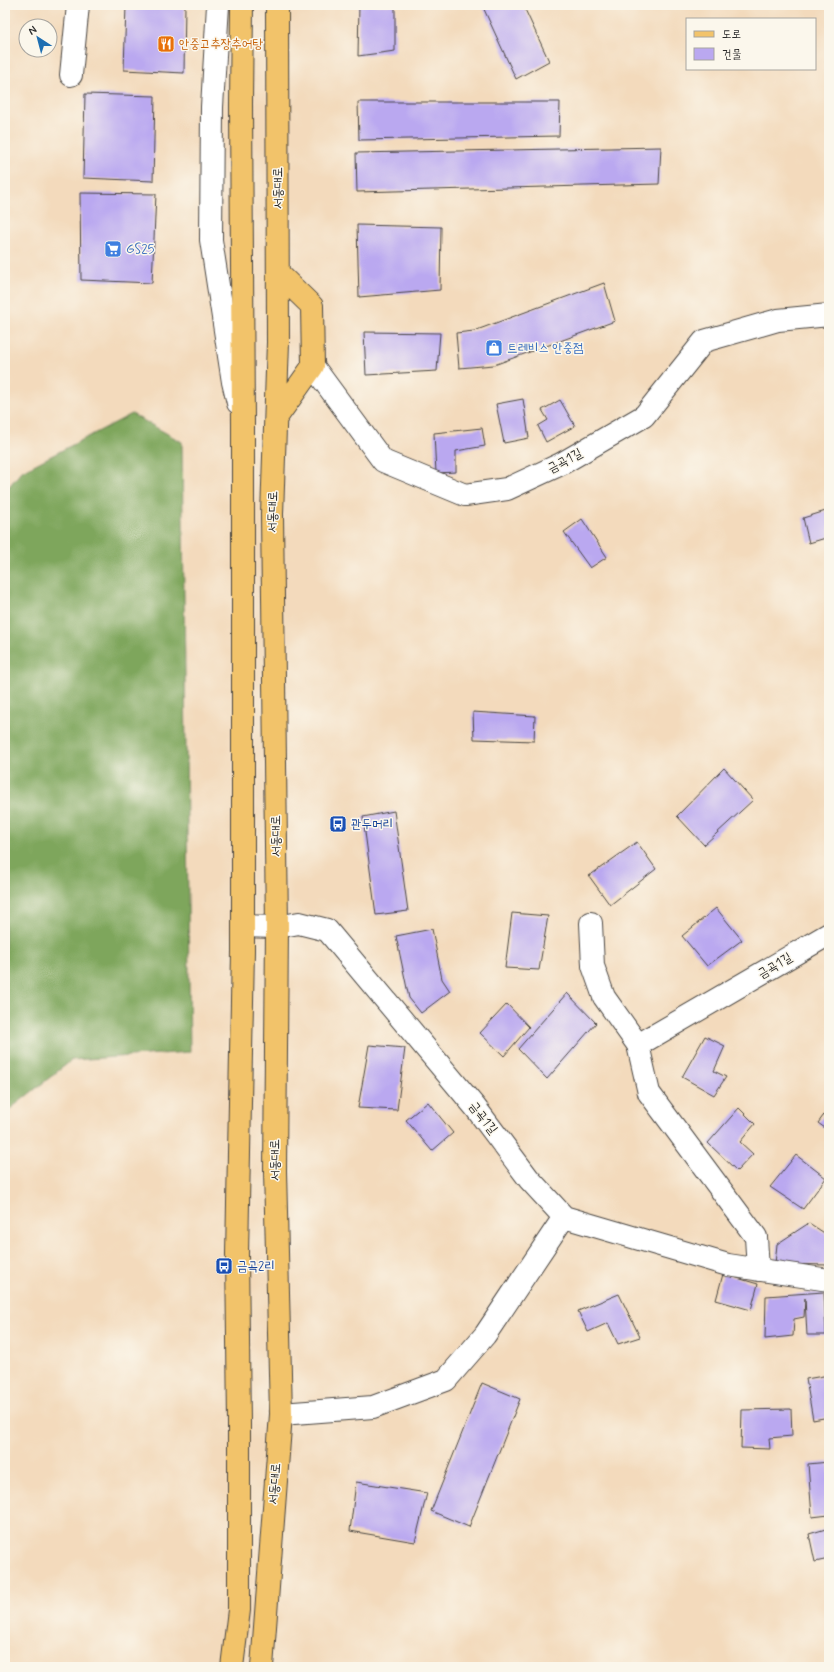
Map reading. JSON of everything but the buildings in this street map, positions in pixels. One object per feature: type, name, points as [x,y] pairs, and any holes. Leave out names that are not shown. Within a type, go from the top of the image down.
[{"type":"main road","points":[[232,1667],[239,1610],[237,1254],[243,926],[242,5]]},
{"type":"main road","name":"서동대로","points":[[262,1667],[280,1414],[275,1171],[277,927],[272,514],[276,418],[278,273],[277,5]]},
{"type":"main road","points":[[276,418],[313,366],[312,306],[278,273]]},
{"type":"street","points":[[71,75],[78,5]]},
{"type":"street","points":[[218,5],[212,107],[211,240],[233,382],[243,424]]},
{"type":"street","name":"금곡1길","points":[[313,366],[383,461],[465,495],[507,489],[561,464],[644,416],[704,341],[778,320],[829,316]]},
{"type":"street","name":"금곡1길","points":[[243,926],[277,927],[299,923],[326,930],[475,1107],[529,1179],[564,1217]]},
{"type":"street","points":[[592,923],[593,966],[604,997],[638,1045],[649,1093],[756,1238],[758,1270]]},
{"type":"street","name":"금곡1길","points":[[638,1045],[829,934]]},
{"type":"street","points":[[280,1414],[373,1407],[446,1380],[484,1334],[564,1217],[728,1265],[829,1280]]},
{"type":"green space","points":[[132,414],[182,442],[190,1052],[72,1060],[10,1109],[5,1118],[5,491],[22,471]]},
{"type":"place","name":"안중고추장추어탕","points":[[166,44]]},
{"type":"place","name":"GS25","points":[[113,249]]},
{"type":"place","name":"트레비스 안중점","points":[[494,348]]},
{"type":"place","name":"관두머리","points":[[338,824]]},
{"type":"place","name":"금곡2리","points":[[224,1266]]}]
